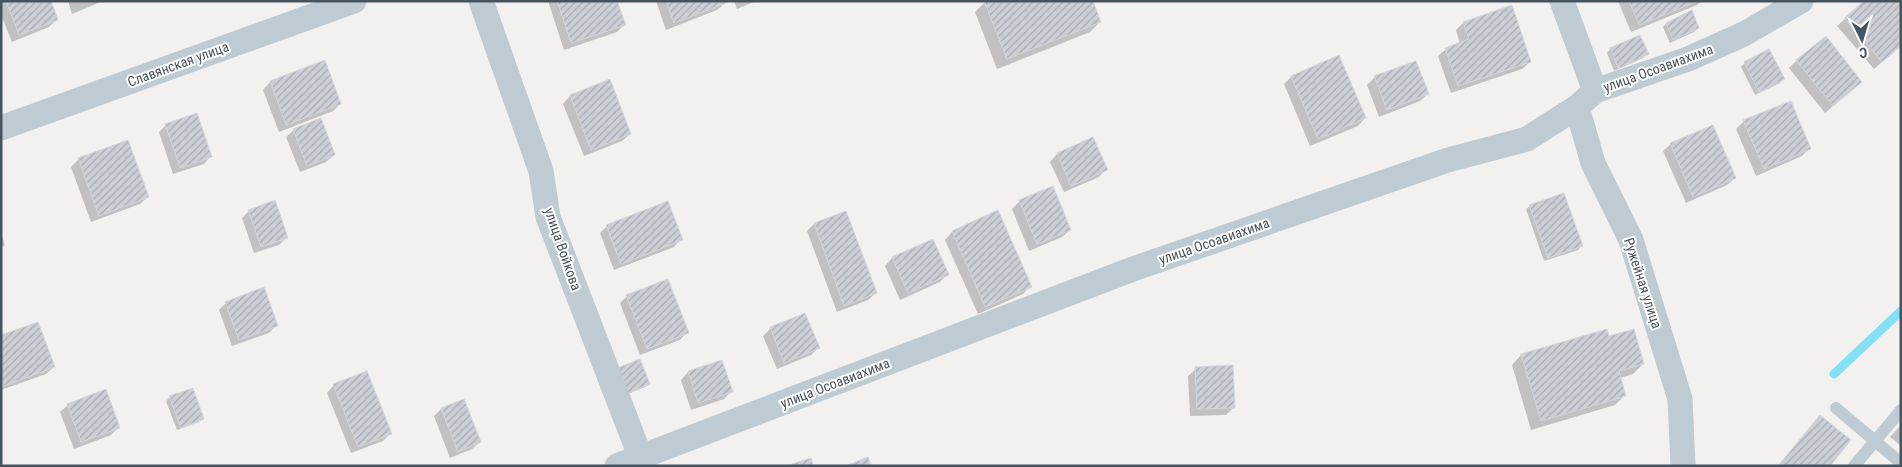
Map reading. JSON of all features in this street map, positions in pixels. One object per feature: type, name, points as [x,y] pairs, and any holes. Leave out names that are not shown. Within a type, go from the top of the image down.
[{"type":"street","name":"Славянская улица","points":[[1,128],[354,1]]},
{"type":"street","name":"улица Войкова","points":[[481,1],[541,171],[548,217],[643,461]]},
{"type":"street","name":"Ружейная улица","points":[[1562,1],[1586,99],[1593,163],[1631,240],[1680,400],[1683,465]]},
{"type":"street","name":"улица Осоавиахима","points":[[616,466],[643,461],[1133,269],[1448,160],[1527,139],[1586,99],[1720,45],[1744,34],[1801,1]]},
{"type":"lane","points":[[1836,408],[1901,463]]},
{"type":"lane","points":[[1854,466],[1901,410]]},
{"type":"building","points":[[6,1],[51,1],[58,20],[19,35]]},
{"type":"building","points":[[557,1],[617,1],[626,25],[571,43]]},
{"type":"building","points":[[666,1],[725,1],[726,3],[674,23]]},
{"type":"building","points":[[984,1],[1093,1],[1101,22],[1007,59]]},
{"type":"building","points":[[1629,1],[1698,1],[1639,25]]},
{"type":"building","points":[[1864,1],[1898,1],[1901,4],[1901,46],[1882,62],[1844,18]]},
{"type":"building","points":[[1512,5],[1531,62],[1458,86],[1445,48],[1469,39],[1463,22]]},
{"type":"building","points":[[1692,10],[1699,28],[1673,40],[1666,23]]},
{"type":"building","points":[[1640,35],[1649,54],[1618,68],[1610,48]]},
{"type":"building","points":[[1826,36],[1862,82],[1833,106],[1796,60]]},
{"type":"building","points":[[1769,49],[1785,79],[1759,92],[1744,62]]},
{"type":"building","points":[[1339,55],[1366,118],[1318,139],[1291,76]]},
{"type":"building","points":[[325,60],[341,104],[286,125],[270,81]]},
{"type":"building","points":[[1416,61],[1429,94],[1387,110],[1374,76]]},
{"type":"building","points":[[610,79],[631,134],[591,150],[570,95]]},
{"type":"building","points":[[1791,101],[1811,149],[1764,169],[1743,120]]},
{"type":"building","points":[[197,113],[212,157],[180,168],[165,124]]},
{"type":"building","points":[[321,118],[335,155],[307,166],[293,129]]},
{"type":"building","points":[[1713,125],[1736,178],[1693,197],[1670,143]]},
{"type":"building","points":[[1093,137],[1108,170],[1071,186],[1057,153]]},
{"type":"building","points":[[128,140],[149,197],[99,216],[78,158]]},
{"type":"building","points":[[1053,186],[1071,230],[1037,244],[1019,200]]},
{"type":"building","points":[[1564,193],[1583,246],[1548,258],[1529,205]]},
{"type":"building","points":[[275,200],[288,238],[261,247],[248,210]]},
{"type":"building","points":[[668,201],[683,240],[621,264],[606,225]]},
{"type":"building","points":[[998,210],[1032,287],[985,307],[952,231]]},
{"type":"building","points":[[846,211],[877,293],[844,306],[814,223]]},
{"type":"building","points":[[933,239],[949,275],[908,293],[892,257]]},
{"type":"building","points":[[668,279],[689,333],[647,349],[626,295]]},
{"type":"building","points":[[264,287],[278,326],[239,340],[225,302]]},
{"type":"building","points":[[805,313],[820,348],[784,363],[770,327]]},
{"type":"building","points":[[38,322],[55,367],[1,387],[1,335]]},
{"type":"building","points":[[1607,329],[1609,336],[1634,329],[1644,364],[1619,371],[1626,396],[1541,421],[1521,354]]},
{"type":"building","points":[[640,359],[650,384],[625,394],[615,369]]},
{"type":"building","points":[[722,360],[733,392],[698,403],[688,371]]},
{"type":"building","points":[[1233,365],[1235,408],[1197,409],[1195,367]]},
{"type":"building","points":[[367,371],[392,434],[358,447],[333,384]]},
{"type":"building","points":[[193,388],[204,419],[181,428],[169,396]]},
{"type":"building","points":[[106,389],[120,428],[81,442],[67,404]]},
{"type":"building","points":[[464,399],[481,442],[458,452],[441,408]]},
{"type":"building","points":[[1820,415],[1851,440],[1830,466],[1778,466]]},
{"type":"building","points":[[868,457],[871,466],[845,466]]},
{"type":"building","points":[[811,458],[813,466],[786,466]]},
{"type":"waterway","points":[[1834,374],[1901,311]]}]
